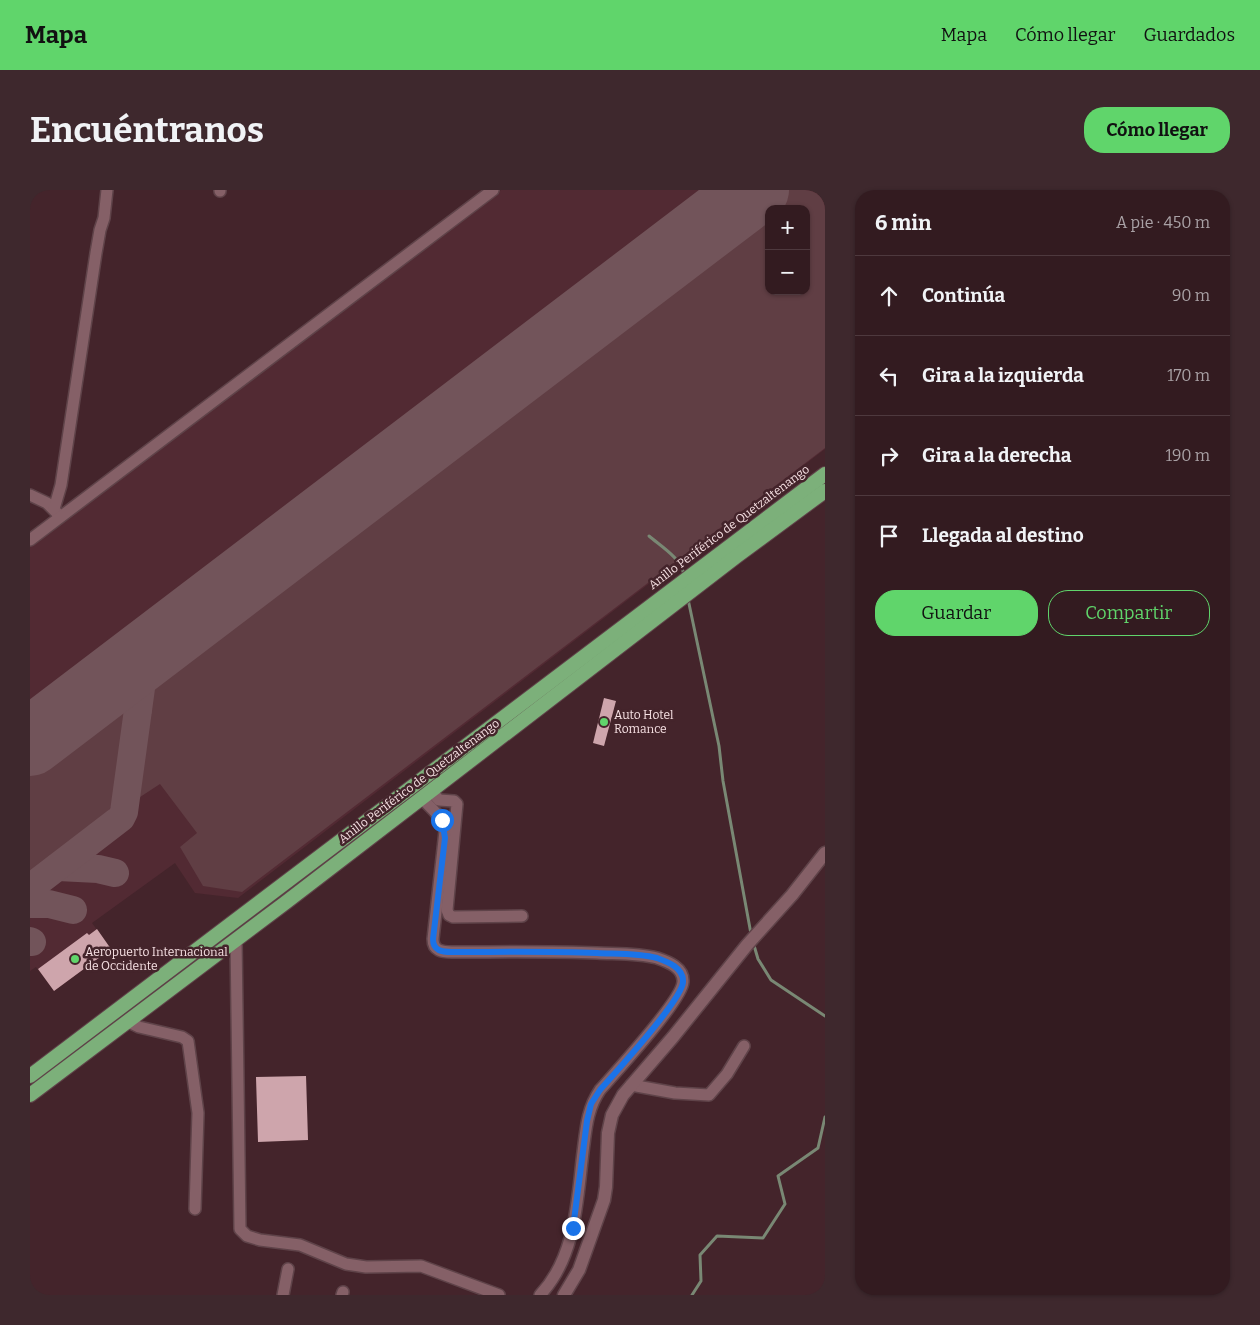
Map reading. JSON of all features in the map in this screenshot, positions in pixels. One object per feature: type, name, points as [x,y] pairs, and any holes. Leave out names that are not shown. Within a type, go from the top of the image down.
[{"type":"highway","name":"Anillo Periférico de Quetzaltenango","points":[[30,1076],[825,474]]},
{"type":"highway","name":"Anillo Periférico de Quetzaltenango","points":[[30,1095],[825,490]]},
{"type":"street","points":[[57,513],[107,190]]},
{"type":"street","points":[[30,540],[57,513],[493,190]]},
{"type":"street","points":[[30,495],[47,503],[57,513]]},
{"type":"street","points":[[426,794],[439,800],[454,801],[457,804],[449,915],[453,917],[522,916]]},
{"type":"street","points":[[426,794],[434,812],[439,816],[444,825],[445,831],[433,939],[438,950],[452,952],[580,952],[641,955],[670,963],[679,969],[683,976],[682,988],[670,1006],[600,1090],[591,1104],[587,1121],[576,1210],[568,1249],[549,1284],[540,1295]]},
{"type":"street","points":[[564,1295],[579,1270],[604,1200],[609,1124],[616,1106],[631,1085],[674,1037],[747,945],[792,895],[825,853]]},
{"type":"street","points":[[236,939],[240,1229],[246,1236],[260,1240],[300,1245],[346,1264],[421,1266],[498,1295]]},
{"type":"street","points":[[127,1021],[182,1037],[188,1041],[198,1113],[195,1209]]},
{"type":"street","points":[[631,1085],[675,1093],[708,1095],[727,1074],[744,1046]]},
{"type":"street","points":[[283,1295],[288,1269]]},
{"type":"shaded area","name":"Aeropuerto Internacional de Occidente","points":[[501,190],[825,190],[825,449],[238,898],[195,893],[175,863],[92,923],[111,949],[54,991],[36,967],[30,971],[30,545]]},
{"type":"shaded area","points":[[783,190],[825,190],[825,448],[242,892],[203,886],[180,847],[197,833],[160,784],[137,799],[150,684],[155,670],[172,653]]},
{"type":"shaded area","points":[[113,704],[123,707],[127,719],[118,790],[112,806],[103,818],[30,872],[30,761],[104,705]]},
{"type":"building","name":"Auto Hotel Romance","points":[[604,698],[616,701],[604,746],[593,743]]},
{"type":"building","name":"Aeropuerto Internacional de Occidente","points":[[97,929],[111,949],[54,991],[38,969],[87,933],[89,935]]},
{"type":"building","points":[[306,1076],[308,1140],[258,1142],[256,1077]]},
{"type":"waterway","points":[[649,536],[675,558],[684,575]]},
{"type":"waterway","points":[[688,599],[719,746],[723,781],[751,934]]},
{"type":"waterway","points":[[753,942],[758,959],[771,980],[825,1016]]},
{"type":"waterway","points":[[692,1295],[701,1281],[700,1255],[717,1236],[763,1238],[785,1204],[778,1176],[818,1148],[825,1117]]},
{"type":"taxiway","points":[[30,888],[121,818],[124,812],[144,676],[157,652],[185,624]]},
{"type":"taxiway","points":[[90,697],[112,687],[123,687],[134,694],[138,709]]},
{"type":"taxiway","points":[[58,867],[98,869],[115,873]]},
{"type":"taxiway","points":[[30,904],[49,904],[73,910]]},
{"type":"runway","points":[[30,742],[755,190]]},
{"type":"place","name":"Auto Hotel Romance","points":[[604,722]]},
{"type":"place","name":"Aeropuerto Internacional de Occidente","points":[[75,959]]},
{"type":"route","points":[[442,820],[445,838],[433,939],[433,943],[438,950],[443,952],[580,952],[641,955],[670,963],[679,969],[683,976],[682,988],[670,1006],[600,1090],[591,1104],[588,1112],[573,1228]]}]
